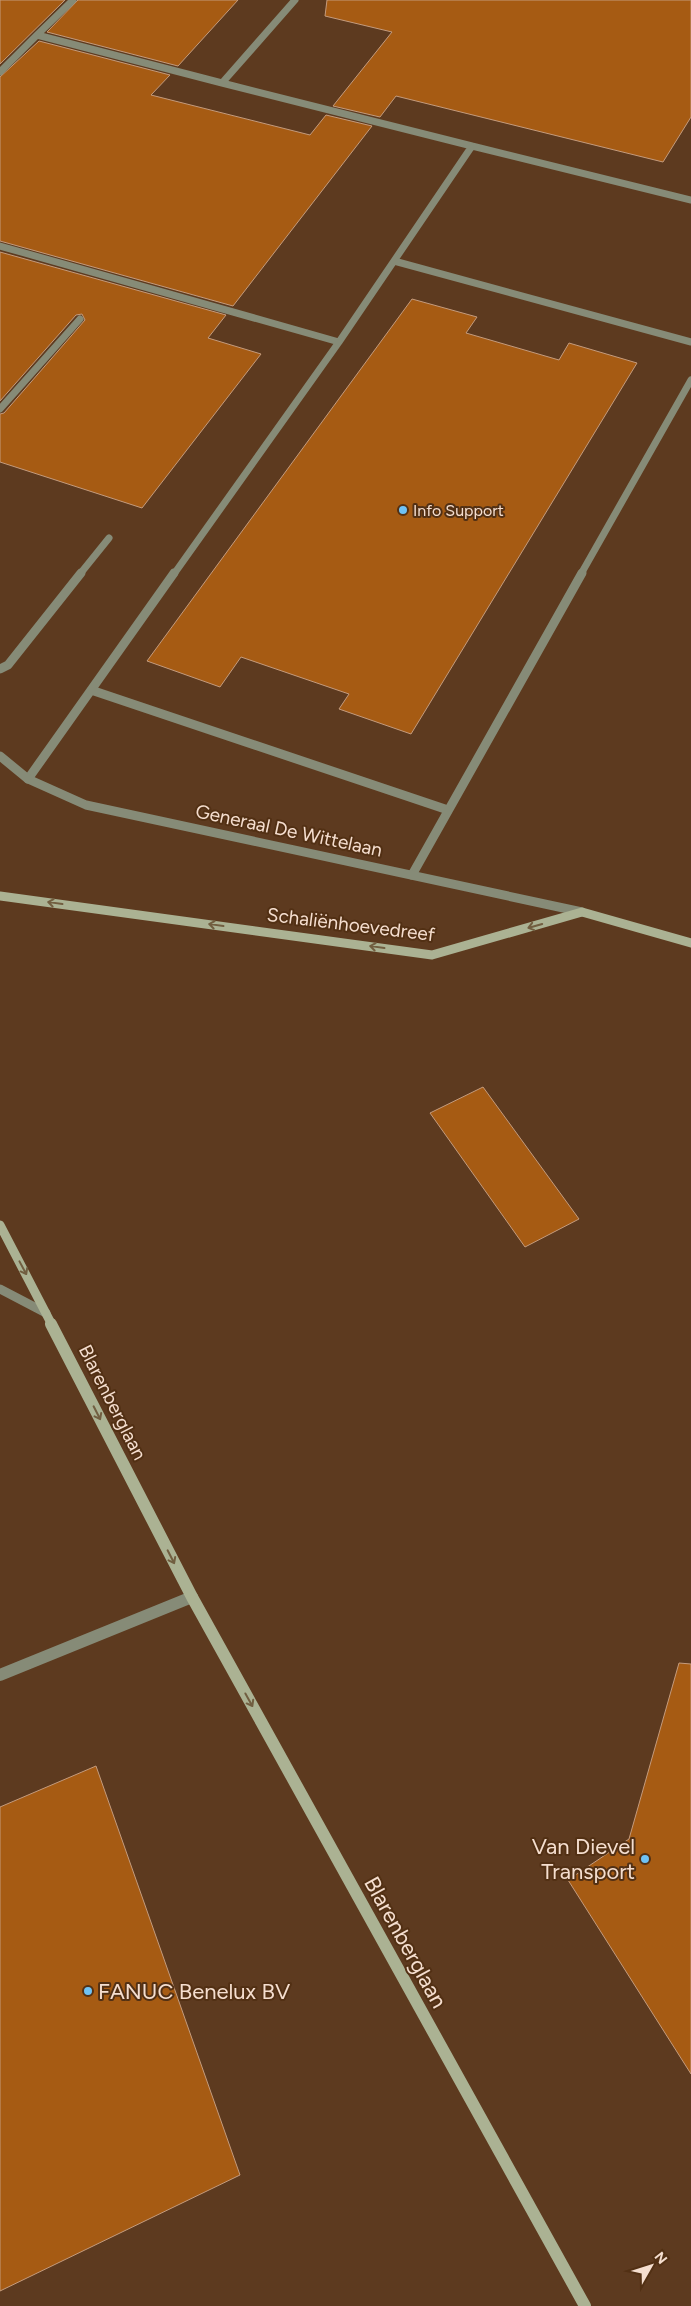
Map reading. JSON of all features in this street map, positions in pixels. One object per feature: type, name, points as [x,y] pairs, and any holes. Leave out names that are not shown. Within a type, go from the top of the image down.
[{"type":"street","points":[[0,72],[73,0]]},
{"type":"street","points":[[222,83],[296,0]]},
{"type":"street","points":[[37,35],[691,200]]},
{"type":"street","points":[[28,779],[339,342],[472,146]]},
{"type":"street","points":[[0,246],[339,342]]},
{"type":"street","points":[[394,260],[691,342]]},
{"type":"street","points":[[0,409],[80,319]]},
{"type":"street","points":[[412,874],[691,380]]},
{"type":"street","points":[[0,669],[8,666],[109,538]]},
{"type":"street","points":[[91,690],[448,810]]},
{"type":"street","name":"Generaal De Wittelaan","points":[[0,756],[28,779],[86,805],[582,912]]},
{"type":"street","name":"Schaliënhoevedreef","points":[[0,896],[432,955],[582,912]]},
{"type":"street","points":[[582,912],[691,942]]},
{"type":"street","name":"Blarenberglaan","points":[[0,1225],[192,1597],[586,2306]]},
{"type":"street","points":[[0,1289],[46,1312]]},
{"type":"street","points":[[0,1676],[192,1597]]},
{"type":"building","points":[[0,0],[65,0],[0,64]]},
{"type":"building","points":[[78,0],[238,0],[178,66],[47,32]]},
{"type":"building","points":[[327,0],[691,0],[691,117],[663,162],[396,96],[380,117],[333,106],[392,32],[325,16]]},
{"type":"building","points":[[39,41],[170,75],[151,95],[310,135],[326,115],[372,126],[233,306],[0,241],[0,77]]},
{"type":"building","points":[[0,252],[226,315],[208,338],[261,354],[142,508],[0,462],[0,414],[4,413],[85,320],[82,314],[76,315],[0,401]]},
{"type":"building","name":"Info Support","points":[[412,299],[477,317],[466,333],[559,360],[569,343],[637,363],[411,734],[339,709],[349,694],[241,657],[220,687],[147,661]]},
{"type":"building","points":[[483,1087],[579,1219],[525,1247],[430,1113]]},
{"type":"building","name":"Van Dievel Transport","points":[[679,1663],[691,1664],[691,2074],[568,1880],[629,1839]]},
{"type":"building","name":"FANUC Benelux BV","points":[[96,1766],[240,2175],[0,2291],[0,1807]]},
{"type":"place","name":"Info Support","points":[[403,510]]},
{"type":"place","name":"Van Dievel Transport","points":[[645,1859]]},
{"type":"place","name":"FANUC Benelux BV","points":[[88,1991]]}]
